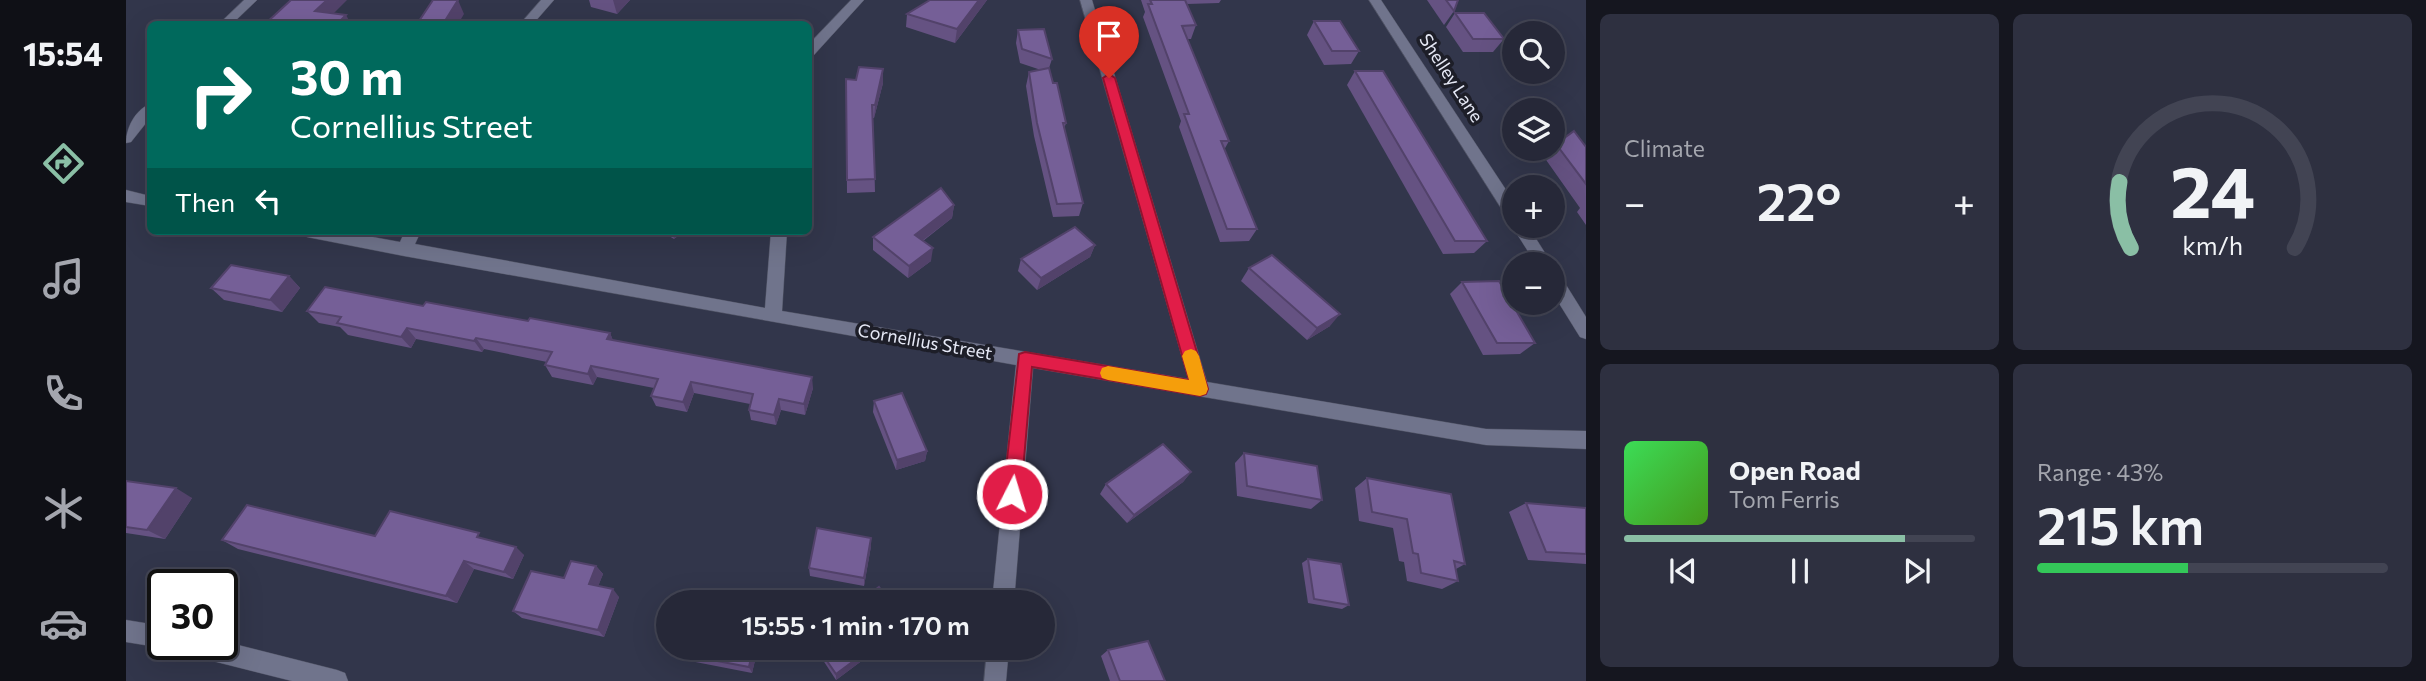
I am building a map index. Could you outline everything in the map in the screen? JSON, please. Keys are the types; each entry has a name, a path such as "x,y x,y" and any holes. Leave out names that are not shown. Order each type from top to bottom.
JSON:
{"street":[{"path":"228,21 251,0"},
{"path":"529,21 548,0"},
{"path":"812,50 858,0"},
{"path":"1086,0 1200,389"},
{"name":"Shelley Lane","path":"1375,0 1502,196"},
{"path":"126,138 147,113"},
{"path":"126,196 147,200"},
{"name":"Cornellius Street","path":"327,235 773,316 1486,437 1586,440"},
{"path":"404,250 411,235"},
{"path":"773,316 779,235"},
{"path":"1565,298 1586,332"},
{"path":"1004,590 1025,359"},
{"path":"126,631 147,634"},
{"path":"238,656 337,681"},
{"path":"995,681 997,660"}],"building":[{"path":"291,0 327,0 315,11 346,15 340,21 268,21"},
{"path":"433,0 458,0 445,21 419,21"},
{"path":"930,0 979,0 957,29 907,14"},
{"path":"1150,0 1185,0 1196,25 1182,26 1229,141 1221,141 1257,229 1227,229 1184,114 1189,114 1148,4 1152,4"},
{"path":"1446,0 1458,0 1454,11"},
{"path":"1455,13 1484,13 1502,36 1502,39 1473,39"},
{"path":"1314,21 1340,21 1359,51 1332,51"},
{"path":"1044,29 1052,59 1022,49 1018,30"},
{"path":"859,67 883,69 875,105 872,105 875,179 847,180 846,79 856,80"},
{"path":"1049,68 1053,83 1057,83 1066,123 1063,123 1083,203 1057,204 1037,123 1029,72"},
{"path":"1355,71 1383,71 1487,241 1455,241"},
{"path":"1574,131 1586,147 1586,184 1565,156 1565,138"},
{"path":"941,188 954,205 915,235 933,248 909,266 873,237"},
{"path":"1075,227 1095,245 1041,278 1021,259"},
{"path":"1272,255 1340,314 1317,328 1249,268"},
{"path":"231,265 289,276 270,300 211,288"},
{"path":"1499,281 1502,286 1502,315 1519,315 1535,343 1497,343 1462,282"},
{"path":"325,287 423,306 426,302 528,321 530,318 610,333 607,339 812,377 804,404 779,399 774,415 749,410 753,394 691,382 683,402 651,396 658,379 591,366 588,374 545,365 552,352 407,328 401,337 337,323 341,317 307,311"},
{"path":"902,393 927,451 897,460 874,401"},
{"path":"1163,444 1191,472 1134,515 1106,484"},
{"path":"1244,453 1317,466 1322,500 1247,486"},
{"path":"1367,478 1451,494 1465,564 1454,561 1458,581 1421,573 1418,554 1413,553 1407,519 1372,512"},
{"path":"126,481 176,488 147,530 126,527"},
{"path":"1526,503 1586,508 1586,554 1546,552"},
{"path":"247,505 375,536 390,511 479,533 477,537 516,547 504,572 464,561 446,596 222,540"},
{"path":"817,528 871,538 864,578 809,568"},
{"path":"1308,559 1341,564 1349,605 1314,599"},
{"path":"571,561 596,566 589,584 613,589 598,630 513,611 531,571 564,578"},
{"path":"1148,641 1165,681 1120,681 1108,650"},
{"path":"712,660 750,660 749,667"},
{"path":"826,660 855,660 836,674"}],"slow traffic":[{"path":"1108,373 1200,389 1191,356"}],"route":[{"path":"1012,494 1025,359 1200,389 1109,78"}]}
